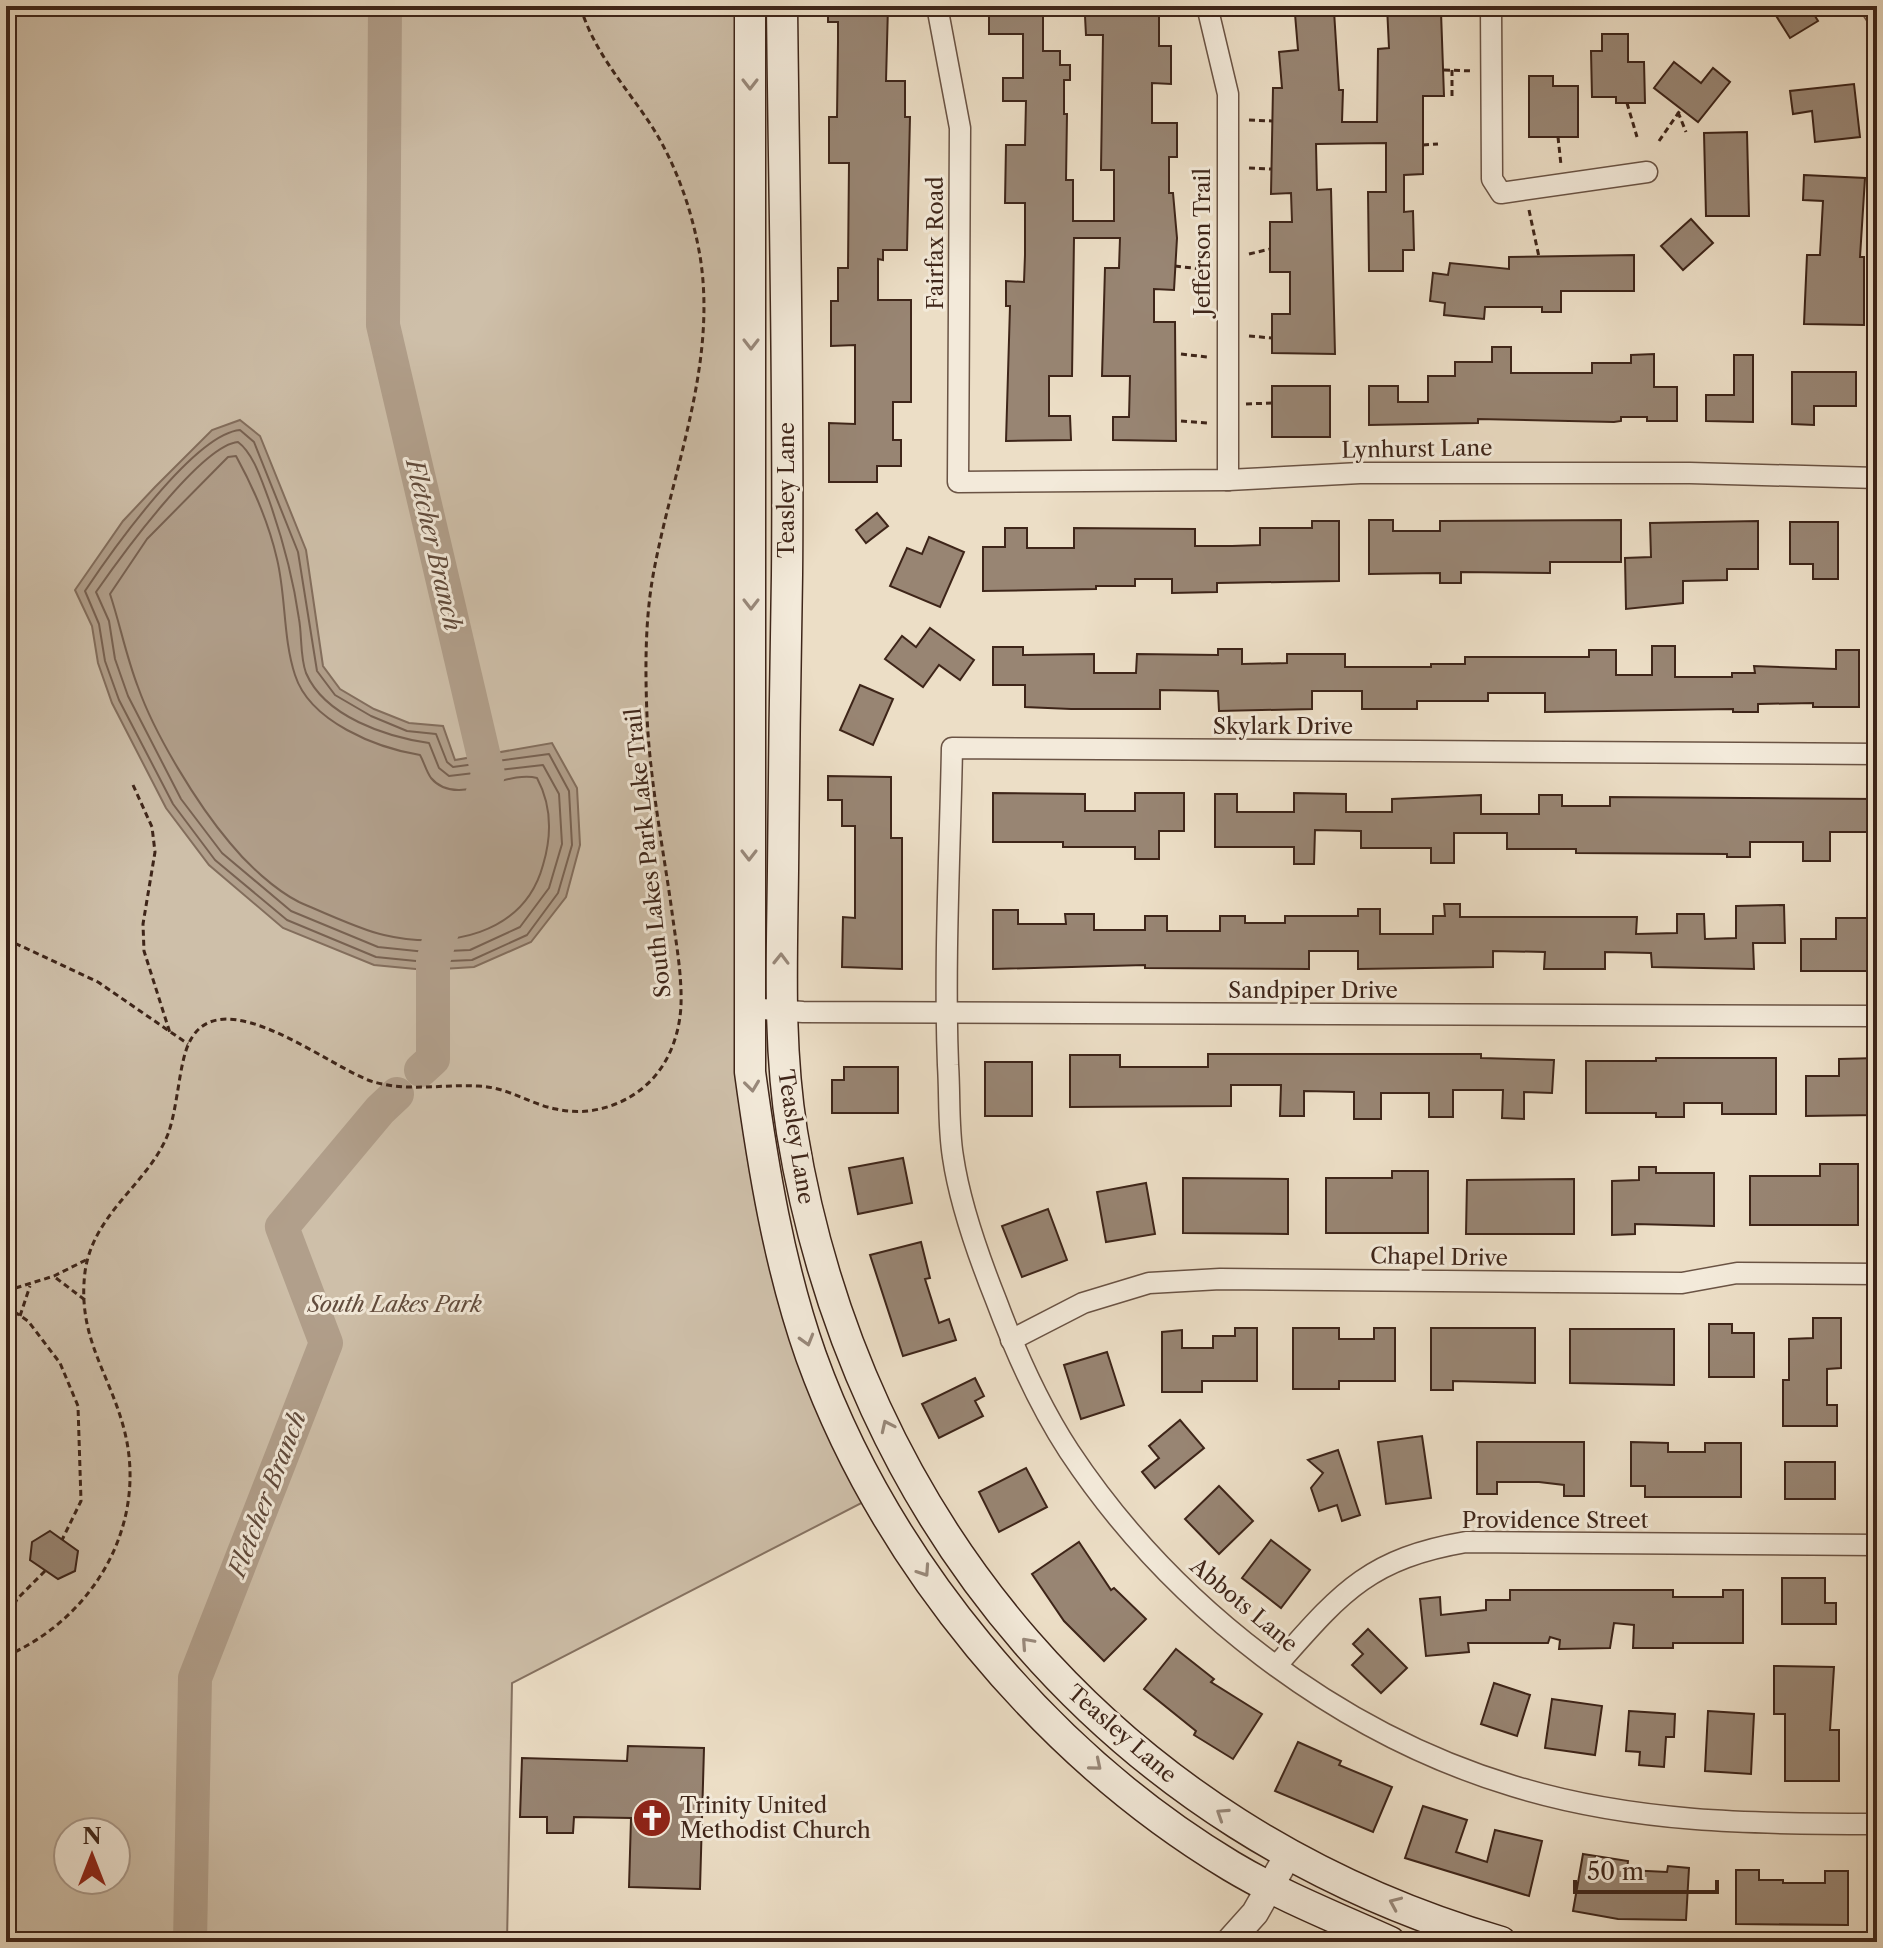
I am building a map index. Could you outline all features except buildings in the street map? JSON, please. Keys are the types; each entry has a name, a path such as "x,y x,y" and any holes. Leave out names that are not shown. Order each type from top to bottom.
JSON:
{"main road":[{"name":"Teasley Lane","path":"750,6 750,1072 761,1152 783,1255 811,1355 866,1477 963,1627 1081,1752 1184,1835 1269,1887 1390,1942"},
{"name":"Teasley Lane","path":"782,6 787,544 781,1012 792,1130 810,1226 832,1299 903,1462 938,1524 1020,1635 1089,1711 1138,1755 1195,1797 1288,1855 1431,1918 1501,1942"}],"street":[{"name":"Fairfax Road","path":"937,6 960,128 958,482"},
{"name":"Jefferson Trail","path":"1207,6 1228,94 1228,480"},
{"path":"1491,6 1492,179 1501,193 1647,172"},
{"path":"1870,6 1877,17"},
{"name":"Lynhurst Lane","path":"958,482 1228,480 1360,473 1690,473 1877,478"},
{"name":"Skylark Drive","path":"946,1012 952,748 1877,754"},
{"name":"Sandpiper Drive","path":"749,1008 781,1012 1877,1016"},
{"name":"Abbots Lane","path":"946,1012 952,1156 979,1257 1011,1340 1067,1448 1123,1524 1198,1603 1277,1665 1354,1717 1445,1761 1526,1790 1652,1818 1737,1824 1877,1824"},
{"name":"Chapel Drive","path":"1011,1340 1083,1303 1149,1283 1220,1279 1682,1283 1737,1273 1877,1274"},
{"name":"Providence Street","path":"1277,1665 1330,1605 1378,1567 1429,1549 1466,1542 1877,1545"},
{"path":"1229,1942 1249,1920 1288,1855"}],"path":[{"name":"South Lakes Park Lake Trail","path":"188,1044 202,1026 233,1018 270,1029 354,1076 380,1084 429,1089 494,1087 549,1109 565,1111 604,1109 618,1104 649,1082 672,1049 681,1010 680,970 649,751 646,634 653,571 701,361 705,310 701,265 689,208 656,134 592,42 580,6"},
{"path":"1161,12 1190,6"},
{"path":"1444,70 1482,71"},
{"path":"1452,70 1452,99"},
{"path":"1627,103 1637,137"},
{"path":"1659,141 1680,111 1686,132"},
{"path":"1241,119 1272,121"},
{"path":"1558,137 1562,177"},
{"path":"1423,145 1438,144"},
{"path":"1241,168 1271,169"},
{"path":"1529,210 1539,257"},
{"path":"1241,255 1270,249"},
{"path":"1175,266 1214,270"},
{"path":"1241,335 1272,338"},
{"path":"1181,354 1215,357"},
{"path":"1242,404 1272,403"},
{"path":"1181,421 1215,423"},
{"path":"133,785 152,827 155,852 143,924 144,951 170,1033"},
{"path":"6,939 98,982 188,1044 180,1096 168,1136 157,1155 115,1207 88,1259 85,1300 92,1346 126,1436 130,1469 127,1508 119,1541 103,1576 81,1604 48,1632 6,1656"},
{"path":"6,1291 30,1286 88,1259"},
{"path":"54,1276 85,1300"},
{"path":"20,1316 30,1286"},
{"path":"6,1306 20,1316 60,1363 78,1406 81,1501 62,1540"},
{"path":"13,1653 6,1624 17,1599 46,1570"}],"green space":[{"name":"South Lakes Park","path":"6,6 748,6 749,1008 769,1194 877,1495 512,1683 507,1942 6,1942"}],"water":[{"path":"240,420 260,436 306,550 323,666 340,689 374,709 409,723 443,726 455,760 552,743 577,788 580,845 566,897 531,942 474,967 426,970 374,965 283,928 209,865 166,808 112,703 98,663 92,626 75,590 123,521 155,487 212,430"}],"waterway":[{"name":"Fletcher Branch","path":"385,6 383,325 488,774 482,796"},
{"name":"Fletcher Branch","path":"421,1070 433,1059 433,961 443,928"},
{"name":"Fletcher Branch","path":"190,1942 195,1678 326,1343 282,1227 397,1094"}],"place":[{"name":"Trinity United Methodist Church","path":"652,1818"}]}
